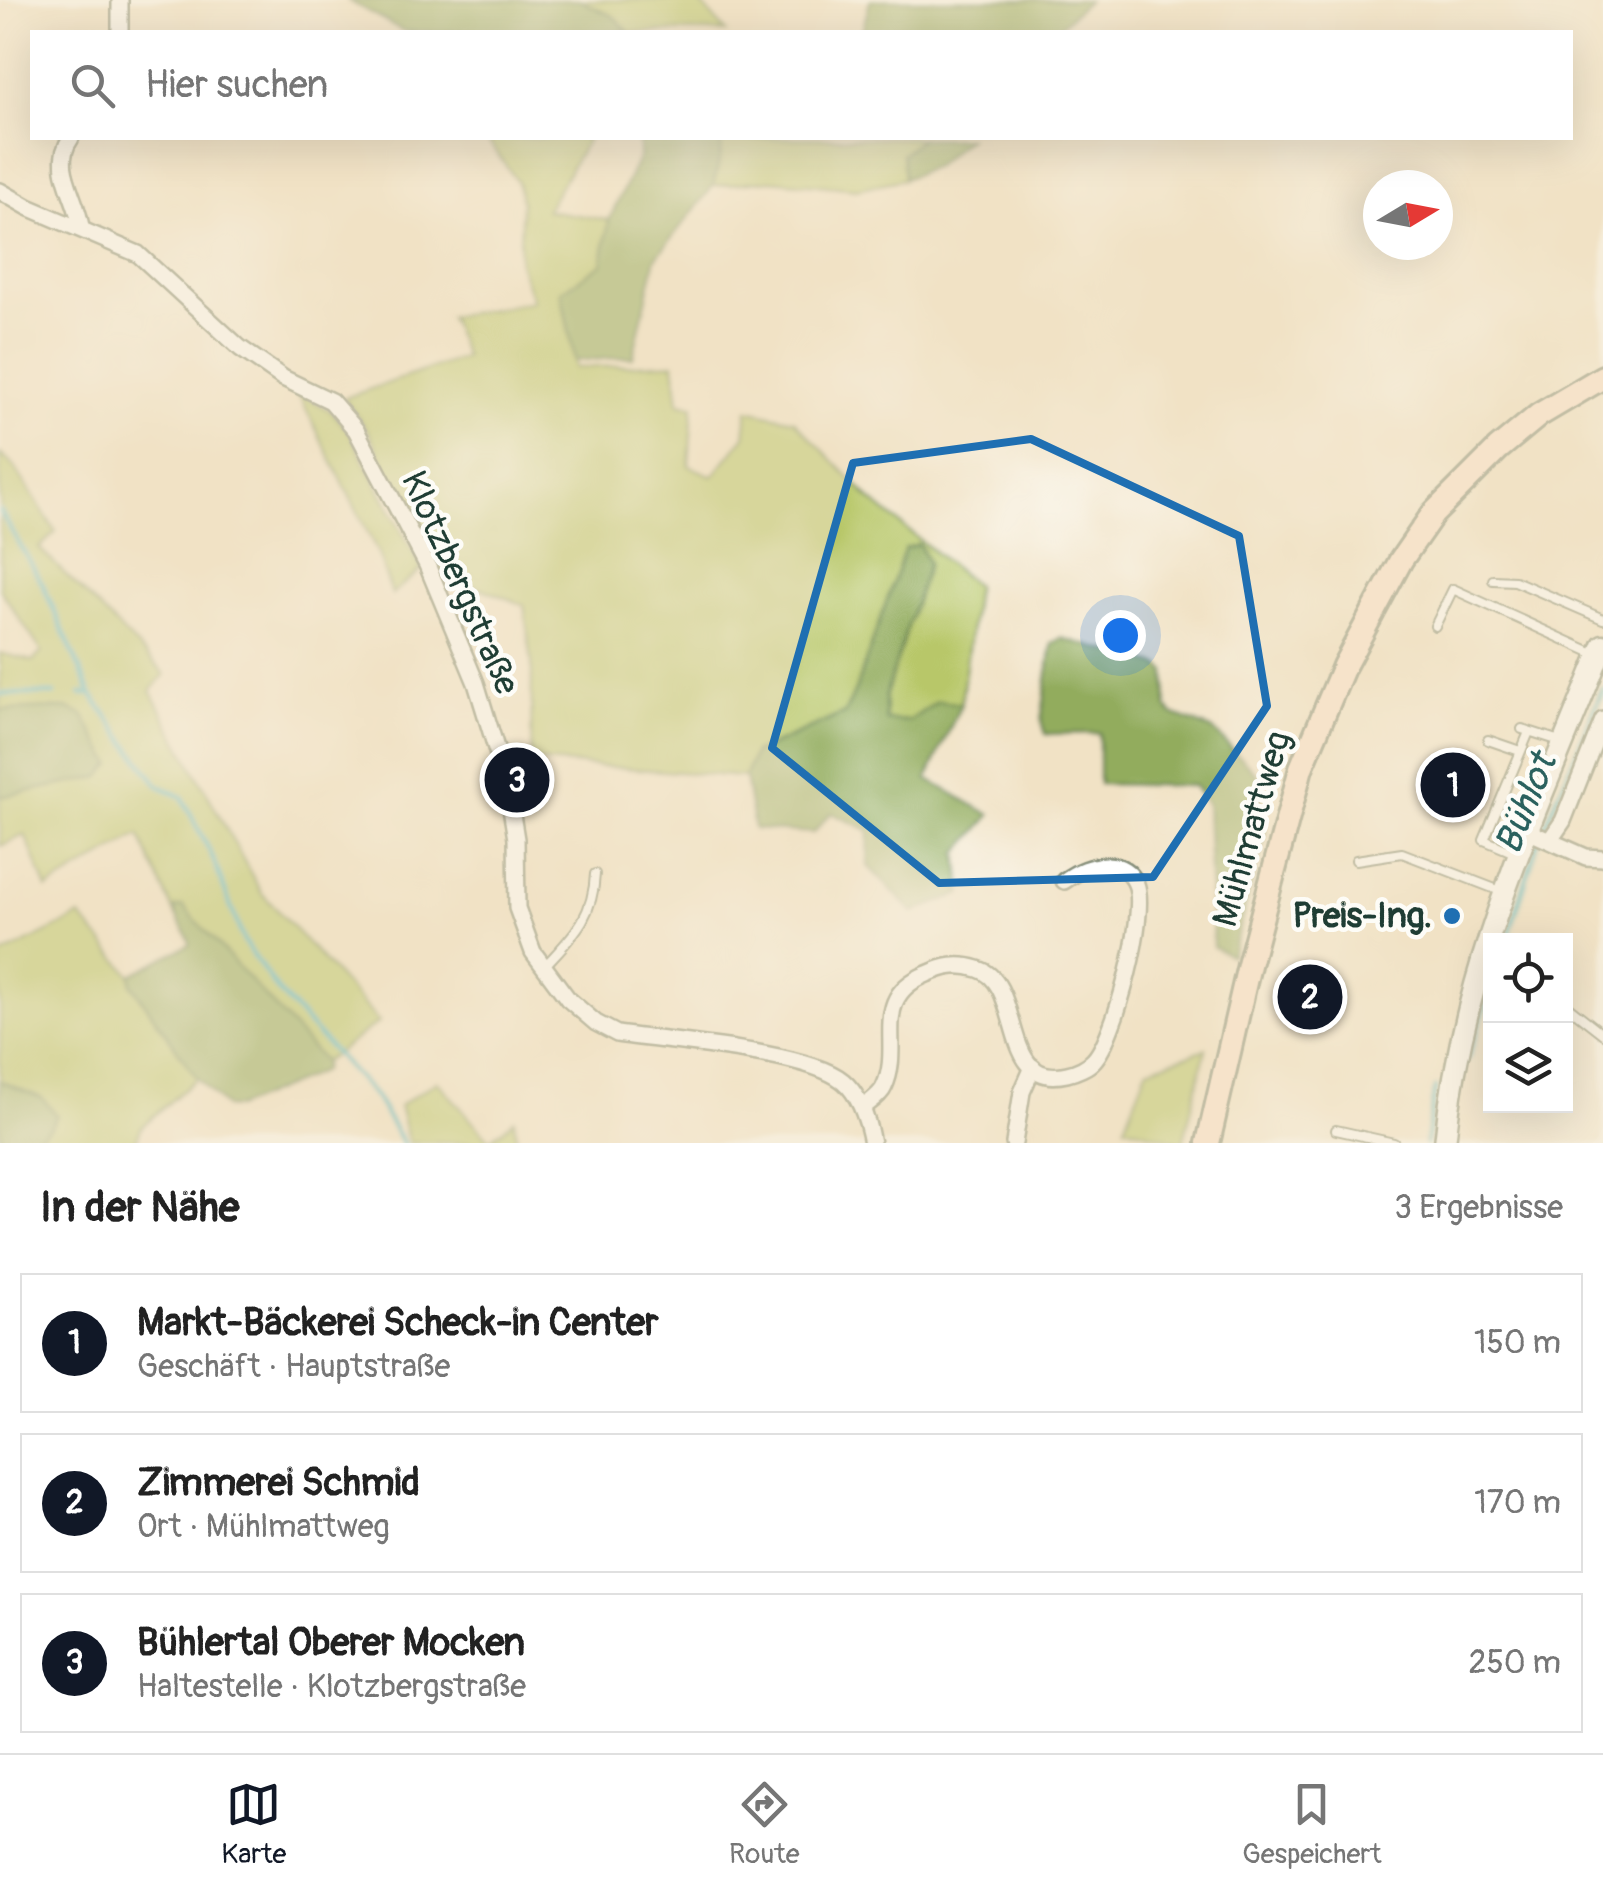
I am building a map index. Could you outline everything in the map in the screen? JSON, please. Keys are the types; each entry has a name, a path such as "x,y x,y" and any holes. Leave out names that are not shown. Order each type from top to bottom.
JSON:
{"main road":[{"name":"Mühlmattweg","path":"1208,1143 1301,768 1344,666 1407,551 1433,514 1498,449 1539,415 1603,377"}],"street":[{"path":"120,0 120,30"},
{"path":"70,140 63,152 62,168 80,213 81,228"},
{"name":"Klotzbergstraße","path":"0,190 28,208 81,228 146,260 240,348 283,378 332,401 356,430 427,565 476,684 508,784 516,839 517,908 533,952 568,999 596,1023 617,1034 806,1064 845,1082 862,1108 872,1143"},
{"path":"1495,933 1503,892 1517,853 1530,832 1601,650"},
{"path":"1550,840 1562,821 1603,720"},
{"path":"1530,832 1586,857 1603,858"},
{"path":"862,1108 884,1089 891,1009 899,993 918,977 947,965 984,970 999,985 1016,1042 1033,1067 1060,1075 1084,1068 1095,1060 1122,1002 1139,896 1128,872 1116,865 1094,866 1064,881"},
{"path":"1445,1143 1455,1057 1483,984"},
{"path":"1014,1143 1022,1092 1033,1067"}],"lane":[{"path":"1493,580 1514,581 1603,618"},
{"path":"1435,626 1452,589 1601,650"},
{"path":"1517,853 1484,840 1526,731 1563,742"},
{"path":"1488,740 1520,751"},
{"path":"1356,860 1402,854 1503,892"},
{"path":"544,968 581,924 594,899 595,874"},
{"path":"1573,1010 1603,1034"},
{"path":"1336,1130 1394,1143"}],"highlighted area":[{"path":"1031,439 1239,536 1267,706 1153,877 939,883 772,748 853,463"}],"green space":[{"path":"347,0 579,0 613,16 627,30 401,30"},
{"path":"579,0 698,0 724,30 627,30 613,16"},
{"path":"870,0 1088,0 1056,30 863,28"},
{"path":"487,140 587,140 546,210 609,220 602,264 561,291 576,368 674,363 679,403 693,406 689,466 713,476 745,436 748,410 794,420 870,499 976,586 961,704 938,701 909,721 886,720 885,697 928,563 919,544 845,713 754,753 745,777 531,761 532,663 524,605 437,571 368,431 344,398 465,357 449,317 533,301 519,263 522,203 517,181"},
{"path":"639,140 721,140 713,186 656,258 633,357 575,361 561,291 602,264 609,220 639,157"},
{"path":"721,140 919,140 902,154 904,179 857,189 770,180 713,186"},
{"path":"919,140 966,140 935,166 904,179 902,154"},
{"path":"297,391 332,412 350,433 422,569 392,594 378,553"},
{"path":"0,454 14,466 56,532 39,548 165,674 151,691 261,892 379,1022 324,1062 183,907 176,908 175,914 139,835 47,889 25,835 0,846 0,797 100,777 66,708 0,710 0,653 33,661 42,652 0,589"},
{"path":"919,544 928,563 885,697 886,720 909,721 938,701 961,704 927,779 991,815 958,853 962,894 913,912 868,866 869,830 831,813 813,833 754,829 745,777 754,753 845,713 905,548"},
{"path":"1061,638 1160,665 1166,671 1167,707 1172,714 1212,729 1257,774 1266,835 1231,956 1213,947 1207,804 1194,786 1099,784 1099,733 1045,734 1041,722 1052,644"},
{"path":"66,708 83,715 112,764 100,777 0,797 0,710"},
{"path":"183,906 324,1062 323,1071 236,1108 225,1107 197,1078 132,985 131,975 190,944 175,908"},
{"path":"80,916 131,975 132,985 197,1078 142,1126 135,1143 0,1143 0,956"},
{"path":"1206,1049 1183,1143 1125,1126 1147,1069"},
{"path":"0,1081 42,1098 57,1115 49,1128 30,1139 7,1143 0,1135"},
{"path":"437,1081 490,1140 514,1120 517,1143 409,1143 399,1106"}],"waterway":[{"path":"0,511 42,583 91,694 81,694"},
{"name":"Bühlot","path":"1510,933 1537,845 1603,689"},
{"path":"0,694 54,694"},
{"path":"91,694 158,785 182,797 212,856 244,942 279,992 375,1097 403,1143"},
{"name":"Bühlot","path":"1468,1058 1483,1014"},
{"name":"Bühlot","path":"1426,1143 1435,1088"}],"place":[{"name":"Bühlertal Oberer Mocken","path":"517,780"},
{"name":"Markt-Bäckerei Scheck-in Center","path":"1453,785"},
{"name":"Preis-Ing.","path":"1452,916"},
{"name":"Zimmerei Schmid","path":"1310,997"}]}
